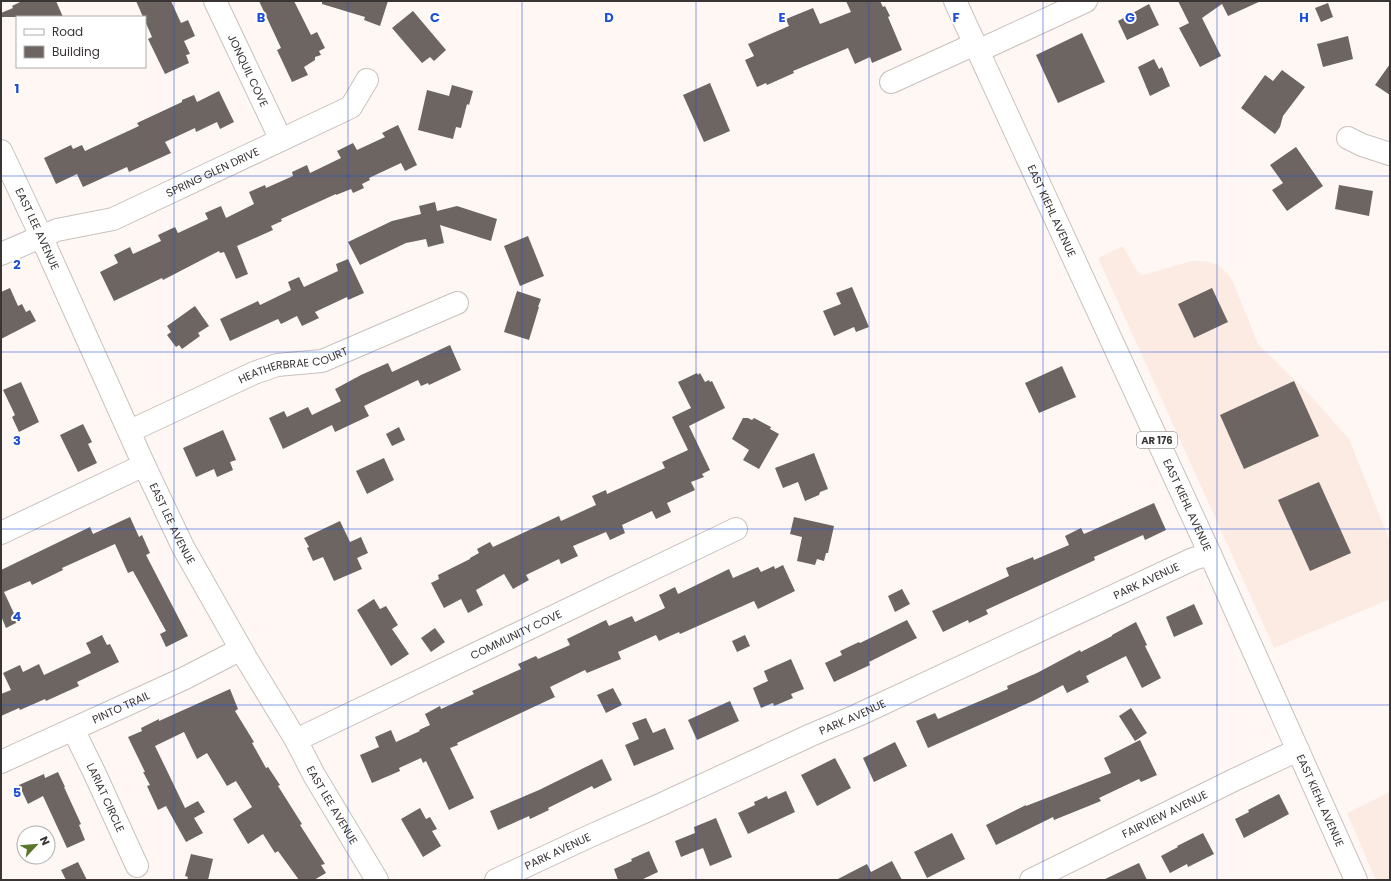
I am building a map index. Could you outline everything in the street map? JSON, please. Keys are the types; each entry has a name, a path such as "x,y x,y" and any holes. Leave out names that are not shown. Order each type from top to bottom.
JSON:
{"street":[{"name":"JONQUIL COVE","path":"215,1 281,140"},
{"name":"EAST KIEHL AVENUE","path":"955,1 1210,554 1356,880"},
{"path":"891,82 976,48 1086,1"},
{"name":"SPRING GLEN DRIVE","path":"1,254 57,230 112,219 351,107 367,80"},
{"path":"1348,138 1362,145 1390,154"},
{"name":"EAST LEE AVENUE","path":"1,151 42,236 144,465 183,547 241,649 296,740 314,775 377,880"},
{"name":"HEATHERBRAE COURT","path":"130,431 254,373 277,365 322,361 457,303"},
{"path":"1,533 144,465"},
{"name":"COMMUNITY COVE","path":"296,740 736,529"},
{"name":"PARK AVENUE","path":"496,880 811,735 858,715 1194,559 1210,554"},
{"name":"PINTO TRAIL","path":"1,762 184,678 241,649"},
{"name":"LARIAT CIRCLE","path":"73,729 137,866"},
{"name":"FAIRVIEW AVENUE","path":"1031,880 1298,750"}],"shaded area":[{"path":"1123,246 1135,268 1142,275 1192,261 1209,262 1218,265 1228,274 1233,282 1258,344 1311,396 1349,439 1390,542 1390,599 1274,648 1098,258"},
{"path":"1390,792 1390,880 1376,880 1347,813"}],"building":[{"path":"22,1 56,1 63,16 1,17 1,13 13,8 12,6"},
{"path":"136,1 171,1 181,23 188,20 195,36 184,41 190,54 186,55 189,63 165,74 148,39 152,37 146,23 146,16 143,16"},
{"path":"259,1 294,1 311,35 317,32 325,48 319,51 321,55 315,57 315,60 304,67 308,75 292,82 277,50 281,48"},
{"path":"322,1 388,1 380,26 364,20 365,17 322,4"},
{"path":"846,1 880,1 883,7 885,6 890,16 888,17 902,50 872,63 870,57 855,64 848,48 793,71 794,73 767,85 766,83 757,87 745,60 754,56 748,44 789,26 786,19 813,8 820,24 851,12"},
{"path":"1178,1 1261,1 1228,16 1222,4 1202,18 1221,56 1200,67 1179,28 1189,23"},
{"path":"1328,3 1333,17 1321,22 1315,8"},
{"path":"1149,4 1159,25 1127,40 1118,21"},
{"path":"413,11 446,50 434,61 430,57 422,63 392,28"},
{"path":"1082,33 1105,82 1058,103 1036,55"},
{"path":"1348,36 1353,59 1323,67 1317,44"},
{"path":"1154,59 1159,69 1162,67 1170,86 1150,96 1138,67"},
{"path":"1390,64 1390,95 1375,85"},
{"path":"1282,70 1305,87 1283,116 1280,127 1275,134 1241,108 1265,75 1273,81"},
{"path":"710,83 730,131 704,142 683,95"},
{"path":"452,85 473,91 469,105 467,104 461,128 456,127 453,139 418,130 427,90 449,96"},
{"path":"219,91 234,122 220,129 217,122 196,132 195,128 165,142 171,153 129,172 127,167 83,187 77,174 56,184 44,158 71,145 73,149 82,145 85,151 139,126 137,123 182,102 182,100 194,95 197,102"},
{"path":"398,125 417,165 405,171 401,163 369,178 370,180 362,184 364,188 353,193 351,189 336,194 281,219 282,221 271,226 273,230 237,246 248,274 236,279 224,252 220,253 219,251 163,280 162,278 114,301 100,272 118,263 114,255 130,247 133,254 161,241 158,235 175,227 178,233 208,219 205,213 221,206 226,218 254,204 249,192 265,185 266,188 293,176 292,172 307,165 310,173 341,158 337,151 353,143 357,150 385,137 382,133"},
{"path":"1296,147 1323,186 1287,211 1272,190 1283,183 1270,165"},
{"path":"1339,185 1373,191 1369,216 1335,209"},
{"path":"435,202 437,211 457,206 497,219 491,241 440,225 444,243 428,247 426,239 406,243 360,265 348,242 392,221 421,214 419,206"},
{"path":"528,236 544,276 520,286 504,246"},
{"path":"348,259 364,293 348,300 347,297 315,312 319,318 302,326 297,316 281,324 278,319 230,341 220,319 258,301 260,305 291,290 288,282 299,277 304,287 338,271 336,264"},
{"path":"852,287 869,327 856,332 854,327 834,336 823,311 841,304 836,293"},
{"path":"10,288 18,306 22,304 26,312 30,310 36,321 1,339 1,292"},
{"path":"1212,288 1228,322 1194,338 1178,304"},
{"path":"517,291 541,299 529,340 504,332"},
{"path":"195,306 209,326 198,333 200,336 182,349 179,345 176,347 167,335 171,332 167,326"},
{"path":"450,345 461,370 429,385 428,383 421,386 418,380 364,406 369,416 335,432 332,425 283,449 269,418 284,411 287,417 308,407 312,415 341,401 335,389 361,375 388,363 392,372"},
{"path":"1062,366 1076,397 1039,413 1025,383"},
{"path":"697,373 698,375 700,373 705,382 709,380 710,382 712,381 725,408 689,426 710,470 702,474 704,477 691,482 695,490 667,503 671,512 656,519 652,511 622,525 625,533 610,540 606,532 573,546 578,556 561,564 559,559 526,575 529,580 513,589 504,574 476,590 483,605 468,613 461,599 444,608 431,583 439,579 438,575 479,553 477,549 490,542 493,547 559,516 561,521 596,505 592,496 606,490 607,494 665,468 662,462 688,450 672,417 691,408 678,382"},
{"path":"1294,381 1319,436 1244,469 1220,415"},
{"path":"21,382 39,422 19,432 12,417 15,415 3,390"},
{"path":"743,418 752,420 754,418 771,427 770,429 779,434 759,469 743,460 749,450 732,439"},
{"path":"83,424 92,442 88,444 97,463 78,472 60,435"},
{"path":"399,427 405,440 392,446 386,434"},
{"path":"223,430 236,460 230,462 233,470 217,477 214,469 196,477 183,448"},
{"path":"814,453 828,489 805,501 798,482 783,488 775,468"},
{"path":"384,458 394,480 367,494 356,471"},
{"path":"1319,482 1351,553 1310,571 1278,500"},
{"path":"1154,503 1166,530 1145,540 1143,535 1094,557 1095,560 986,610 988,614 969,623 968,620 943,632 932,611 1009,576 1006,568 1033,557 1034,560 1069,545 1065,536 1081,528 1084,534"},
{"path":"130,517 139,537 142,535 150,553 146,555 188,636 166,647 160,634 166,631 133,571 128,573 115,544 62,568 63,570 32,585 30,581 4,592 18,622 6,628 1,616 1,570 90,527 93,534"},
{"path":"794,517 834,526 828,553 826,553 824,561 817,559 815,565 797,561 802,537 790,534"},
{"path":"340,521 350,542 361,537 368,553 357,558 362,569 334,581 323,557 313,561 307,548 309,547 304,538"},
{"path":"783,565 795,591 758,609 754,601 680,634 679,632 659,641 656,635 618,652 621,659 587,673 585,670 550,687 555,697 457,743 458,745 450,748 474,798 449,810 426,761 423,763 421,758 399,768 400,771 372,783 360,755 379,747 375,737 391,730 396,742 420,731 419,730 430,725 425,714 440,706 441,709 474,694 472,691 521,669 518,664 536,656 538,659 570,645 567,639 606,620 609,626 632,616 635,622 665,608 659,595 675,587 678,594 729,569 733,578 758,567 761,572 774,566 775,569"},
{"path":"902,589 910,604 895,612 888,596"},
{"path":"374,599 380,609 386,606 398,625 392,629 409,654 391,666 357,610"},
{"path":"1194,604 1203,624 1174,637 1166,617"},
{"path":"907,620 917,638 869,662 870,665 834,682 825,663 842,655 840,651"},
{"path":"1136,622 1147,645 1145,646 1161,678 1142,688 1126,656 1086,676 1089,682 1067,693 1063,685 1035,700 928,748 916,721 935,713 938,719 1008,689 1007,686 1037,673 1080,650 1081,652"},
{"path":"435,628 445,642 431,652 421,638"},
{"path":"102,635 107,645 110,644 119,662 77,682 79,686 46,701 45,699 20,710 19,708 1,716 1,694 11,690 3,673 20,665 23,672 39,664 44,675 91,653 86,643"},
{"path":"745,635 750,646 737,652 732,641"},
{"path":"791,659 804,689 791,694 793,698 774,706 773,703 761,708 753,688 768,681 764,671"},
{"path":"613,688 622,705 606,713 597,695"},
{"path":"230,689 238,709 235,711 254,742 252,743 266,768 268,767 280,785 278,786 302,824 300,825 325,864 321,865 326,873 314,880 299,880 278,851 275,853 263,834 248,844 233,819 252,807 236,781 227,786 207,753 197,759 184,732 155,746 185,808 198,801 205,812 194,818 203,833 186,842 166,806 158,810 147,786 150,785 143,772 145,772 128,737 142,731 141,728 159,719 159,721"},
{"path":"730,701 739,721 697,740 688,720"},
{"path":"1131,708 1147,733 1135,741 1119,716"},
{"path":"646,718 653,733 665,728 674,749 634,766 625,745 639,739 632,723"},
{"path":"1140,740 1157,775 1141,782 1139,779 1099,798 1101,801 1054,820 1053,817 996,845 986,825 1026,805 1111,773 1104,758"},
{"path":"895,742 907,766 874,782 863,758"},
{"path":"835,758 851,788 817,806 801,775"},
{"path":"602,759 612,780 594,789 592,786 548,808 549,810 530,819 529,816 498,830 490,811 539,790"},
{"path":"58,772 81,824 79,825 85,840 67,848 43,796 28,804 19,785 44,774 45,778"},
{"path":"786,791 795,812 748,834 738,813 755,805 754,802 767,796 768,799"},
{"path":"1279,794 1289,814 1244,838 1235,819 1249,812 1248,810"},
{"path":"420,808 426,819 430,817 437,829 432,831 441,846 423,857 401,819"},
{"path":"716,818 732,857 710,866 703,848 681,857 675,841 695,833 694,827"},
{"path":"952,833 965,859 927,878 914,852"},
{"path":"1203,833 1214,854 1188,867 1187,864 1170,873 1161,856"},
{"path":"649,851 658,872 641,880 618,880 614,869"},
{"path":"191,854 213,859 208,880 187,880 188,877 185,876"},
{"path":"892,861 902,880 836,880 867,864 871,872"},
{"path":"78,862 87,880 66,880 61,870"},
{"path":"1139,863 1147,880 1103,880"}]}
